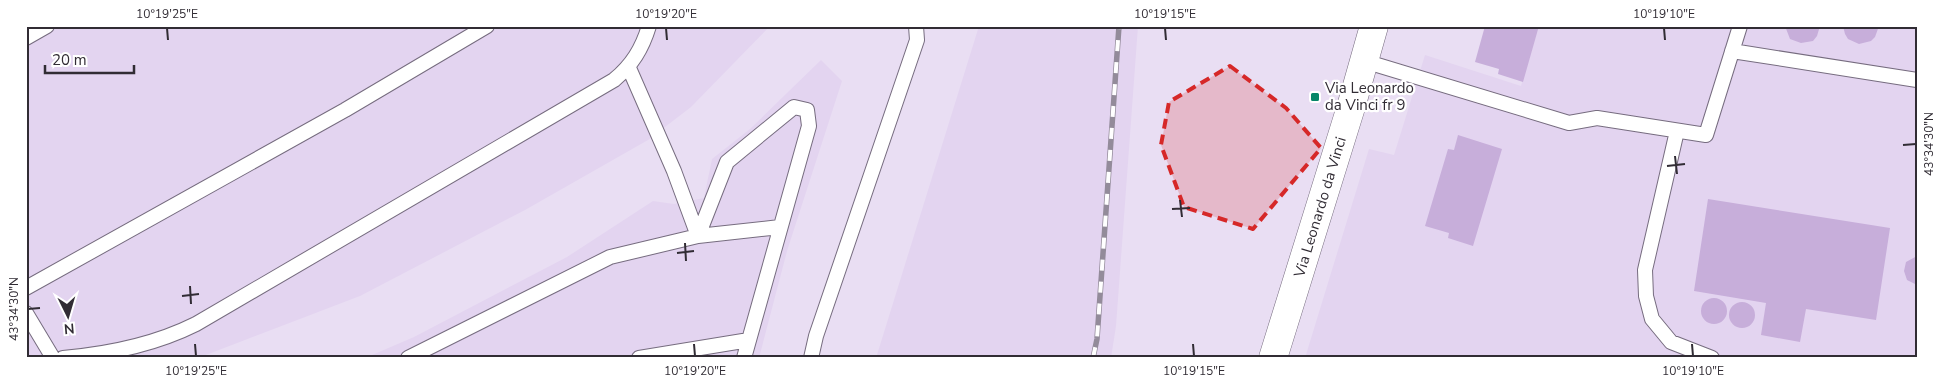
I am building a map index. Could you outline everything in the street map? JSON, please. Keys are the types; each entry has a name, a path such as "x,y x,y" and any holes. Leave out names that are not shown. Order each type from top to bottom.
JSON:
{"main road":[{"name":"Via Leonardo da Vinci","path":"1273,358 1374,26"}],"lane":[{"path":"26,38 47,26"},
{"path":"26,288 345,110 487,26"},
{"path":"63,358 118,350 152,342 176,334 196,324 596,90 629,68 649,26"},
{"path":"811,358 816,336 917,40 916,26"},
{"path":"1364,61 1569,123 1597,118 1706,135 1740,26"},
{"path":"1732,51 1917,80"},
{"path":"629,68 674,171 698,236"},
{"path":"698,236 727,162 794,108 807,110 809,126 744,358"},
{"path":"1677,131 1645,270 1646,296 1652,320 1671,342 1712,358"},
{"path":"408,358 610,257 698,236 780,227"},
{"path":"26,313 53,358"},
{"path":"639,358 749,340"}],"highlighted area":[{"path":"1230,66 1286,108 1321,148 1253,229 1184,207 1161,145 1169,102"}],"shaded area":[{"path":"26,26 770,26 691,107 648,140 525,210 360,296 198,358 26,358"},
{"path":"979,26 1138,26 1116,326 1111,358 876,358"},
{"path":"1539,26 1917,26 1917,358 1305,358 1369,149 1394,155 1425,55 1521,86"},
{"path":"821,60 842,81 787,251 759,358 365,358 414,337 567,257 653,201 674,204 704,198 712,159 750,129"}],"building":[{"path":"1485,26 1539,26 1523,82 1498,74 1499,69 1475,62"},
{"path":"1785,26 1820,26 1817,36 1813,41 1801,43 1790,39"},
{"path":"1843,26 1879,26 1875,37 1871,41 1859,44 1848,39"},
{"path":"1458,135 1502,149 1473,246 1448,238 1449,233 1425,226 1448,149 1454,150"},
{"path":"1708,199 1890,228 1876,320 1806,309 1800,342 1761,335 1766,303 1694,291"},
{"path":"1917,256 1917,285 1907,280 1904,271 1906,262"},
{"path":"1714,298 1723,302 1727,311 1723,320 1714,324 1705,320 1701,311 1705,302"},
{"path":"1742,302 1751,306 1755,315 1751,324 1742,328 1733,324 1729,315 1733,306"}],"railway":[{"path":"1093,358 1097,339 1119,26"}],"place":[{"name":"Via Leonardo da Vinci fr 9","path":"1315,97"}]}
